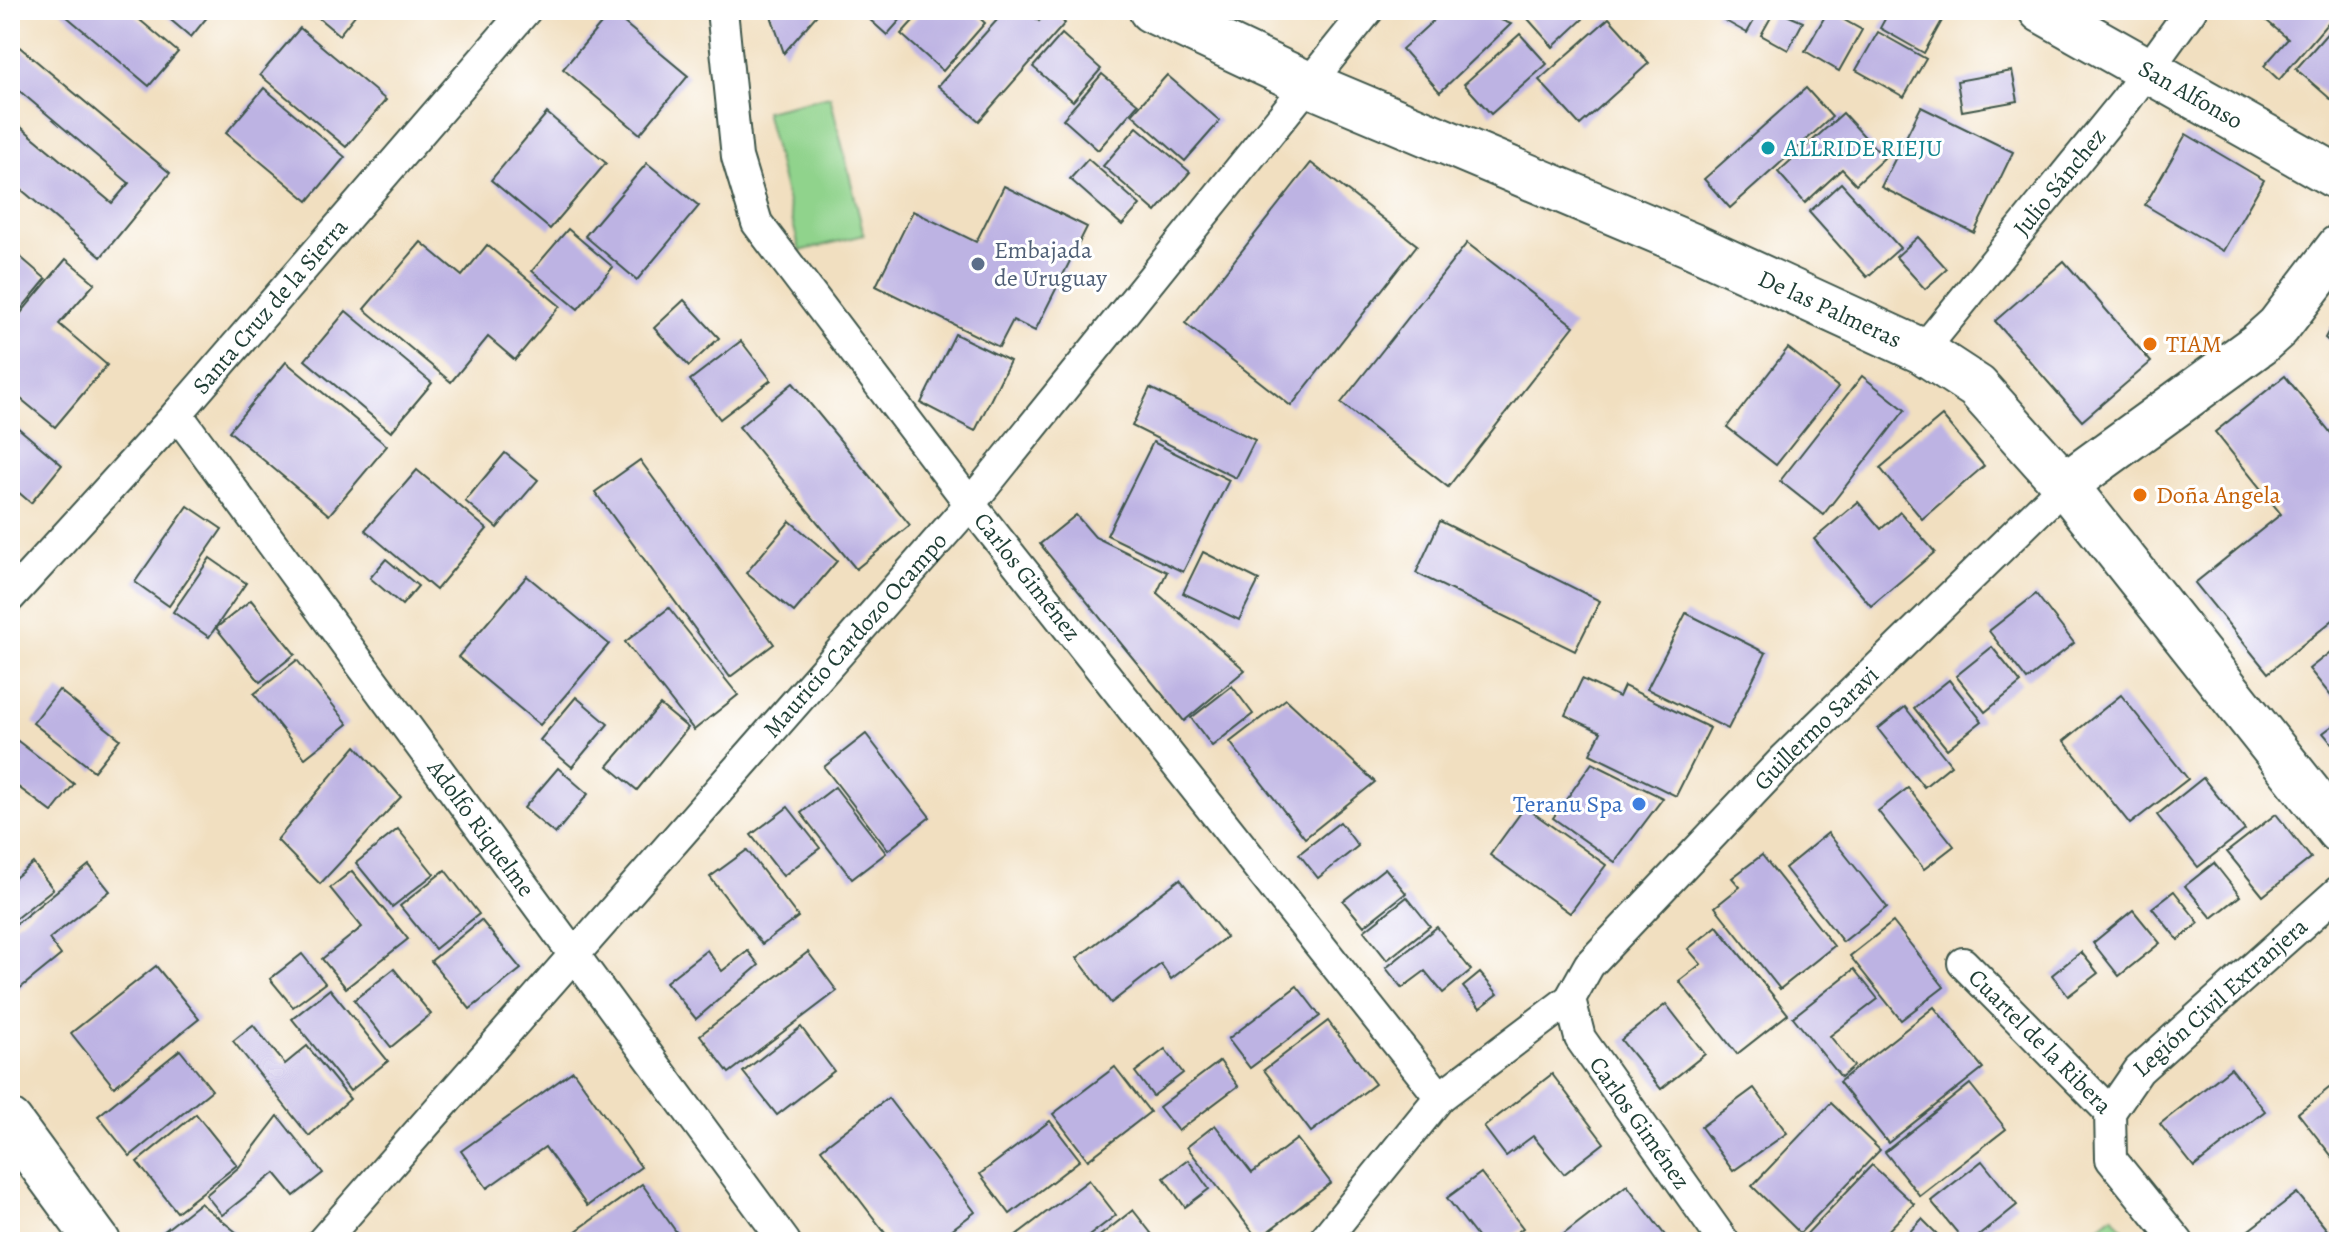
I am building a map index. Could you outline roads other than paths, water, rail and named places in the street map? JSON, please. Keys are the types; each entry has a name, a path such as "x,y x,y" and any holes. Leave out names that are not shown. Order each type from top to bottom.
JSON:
{"main road":[{"name":"De las Palmeras","path":"1151,10 1306,83 1691,245 1922,351 1977,387 2065,485 2339,831"},
{"name":"San Alfonso","path":"2041,10 2339,178"},
{"name":"Guillermo Saravi","path":"2065,485 2259,344 2278,327 2339,247"},
{"path":"10,1122 98,1242"}],"street":[{"name":"Santa Cruz de la Sierra","path":"10,597 177,414 526,10"},
{"name":"Carlos Giménez","path":"722,10 737,157 757,223 970,504 1440,1097"},
{"name":"Mauricio Cardozo Ocampo","path":"322,1242 970,504 1306,83 1368,10"},
{"name":"Julio Sánchez","path":"1922,351 2126,100 2146,68 2191,10"},
{"name":"Adolfo Riquelme","path":"177,414 785,1242"},
{"name":"Guillermo Saravi","path":"1324,1240 1440,1097 1570,999 1589,965 1783,760 2065,485"},
{"name":"Legión Civil Extranjera","path":"2110,1112 2139,1070 2339,891"},
{"name":"Cuartel de la Ribera","path":"1963,963 2110,1112 2111,1159 2178,1242"},
{"name":"Carlos Giménez","path":"1570,999 1580,1038 1724,1242"}],"place":[{"name":"ALLRIDE RIEJU","path":"1768,148"},
{"name":"Embajada de Uruguay","path":"978,264"},
{"name":"TIAM","path":"2150,344"},
{"name":"Doña Angela","path":"2140,495"},
{"name":"Teranu Spa","path":"1639,804"}]}
